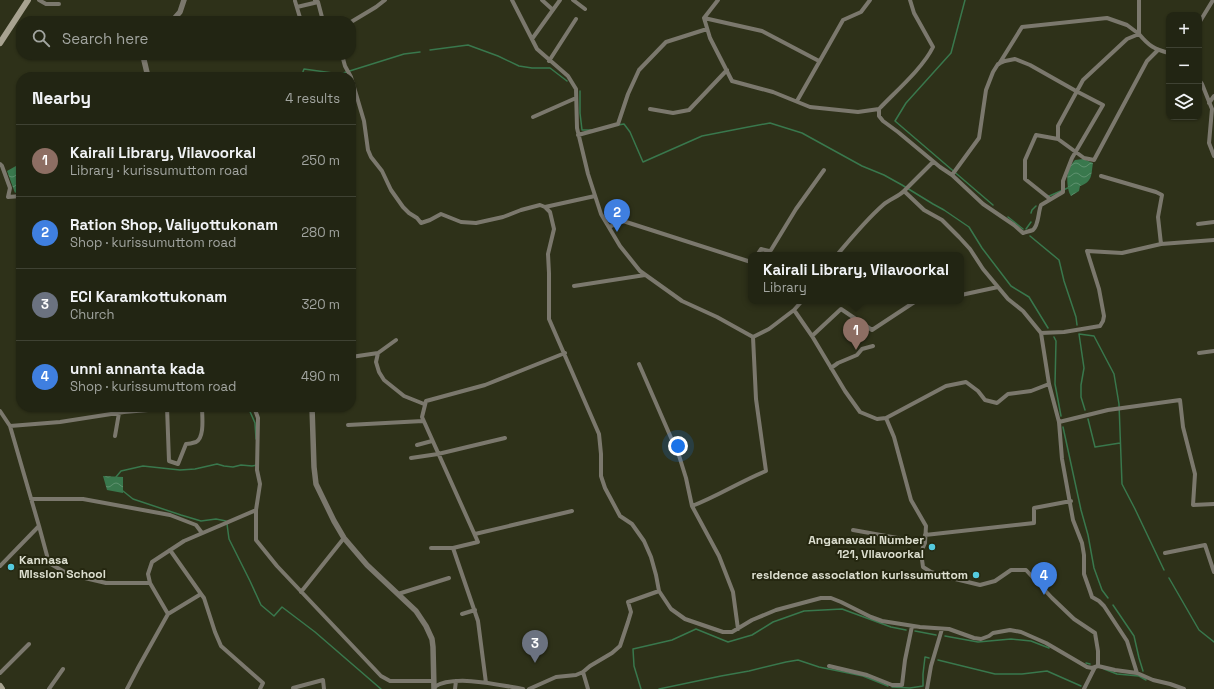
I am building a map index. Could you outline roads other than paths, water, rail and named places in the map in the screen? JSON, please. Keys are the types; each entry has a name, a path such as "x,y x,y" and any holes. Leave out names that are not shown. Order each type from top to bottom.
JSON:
{"main road":[{"path":"18,16 28,0"},
{"path":"0,43 16,18"}],"street":[{"path":"38,0 46,4 59,4"},
{"path":"176,16 180,12 184,0"},
{"path":"356,19 385,0"},
{"path":"512,0 537,50 568,76 576,89 577,128 588,174 601,214 620,246 640,271 682,301 717,317 754,337"},
{"path":"542,0 553,10"},
{"path":"532,39 560,0"},
{"path":"573,0 585,9"},
{"path":"704,18 718,0"},
{"path":"797,101 843,20 861,12 870,0"},
{"path":"704,18 710,38 732,81 773,92 810,107 858,112 879,109 915,72 930,54 933,47 914,13 910,0"},
{"path":"1139,0 1139,34"},
{"path":"1202,18 1213,0"},
{"path":"295,1 300,16"},
{"path":"297,7 316,1 321,16"},
{"path":"704,18 762,31 819,61"},
{"path":"954,173 979,138 986,90 993,72 1022,27 1107,18 1127,25 1139,34 1147,44 1166,52"},
{"path":"550,61 576,19"},
{"path":"578,135 618,124 628,94 639,70 666,42 707,29"},
{"path":"1058,139 1058,126 1083,80 1127,39 1139,34"},
{"path":"1050,199 1025,179 1025,160 1036,135 1058,139 1084,158 1094,160 1147,61 1158,50"},
{"path":"879,109 879,116 883,121 933,162 954,173 983,204 1023,233 1034,229 1038,222 1038,213 1041,204 1064,192 1063,181 1072,158 1103,105 1030,65 1015,59 1005,60 998,64"},
{"path":"144,60 147,72"},
{"path":"343,60 348,72"},
{"path":"650,109 673,113 689,110 727,70"},
{"path":"1202,84 1212,109 1210,143 1214,156"},
{"path":"356,94 364,121 368,150 371,157 382,171 391,190 400,202 409,213 417,218 421,223 440,214 461,222 476,224 503,218 533,206 540,205 546,207 595,196"},
{"path":"1209,103 1214,96"},
{"path":"533,117 576,98"},
{"path":"839,252 860,227 885,203 900,195 933,162"},
{"path":"0,164 10,188 8,197 16,196"},
{"path":"759,252 761,249 768,251 771,250 796,209 824,170"},
{"path":"1101,176 1162,195 1158,217 1161,244"},
{"path":"904,191 924,210 942,220 959,237 1008,299 1023,311 1041,333 1049,384 1059,422 1062,459 1073,520 1082,542 1084,574 1092,597 1104,606 1127,641 1137,673"},
{"path":"546,207 550,212 554,229 548,254 549,319 599,434 601,454 600,476 605,488 620,516 632,524 644,541 656,575 659,591 671,609 685,619 723,632 732,632 752,620 776,610 820,598 831,598 871,617 912,626 949,629 974,638 982,639 994,633 1010,630 1021,632 1046,643 1087,667 1092,668 1097,666 1137,673 1153,680 1184,689"},
{"path":"609,227 623,221 748,261"},
{"path":"1198,224 1214,222"},
{"path":"1041,333 1064,332 1100,326 1103,321 1104,316 1101,298 1087,251 1122,253 1161,244 1214,240"},
{"path":"574,286 645,275"},
{"path":"964,294 998,287"},
{"path":"754,337 769,329 794,310 799,304"},
{"path":"812,336 841,309 872,330 911,304"},
{"path":"794,310 860,412 877,419 886,418 946,386 966,382 978,391 985,400 997,403 1008,394 1031,391 1049,384"},
{"path":"692,506 712,498 746,479 766,471 756,399 754,337"},
{"path":"356,357 378,353 396,340"},
{"path":"831,368 838,363 857,355 862,349 873,346"},
{"path":"1199,353 1214,351"},
{"path":"378,353 376,362 379,372 384,380 404,396 424,404"},
{"path":"431,548 454,548 478,542 422,417 424,404 426,401 485,385 564,353"},
{"path":"639,364 676,446 686,478 692,506 719,556 729,580 733,592 738,629"},
{"path":"1059,422 1115,409 1180,400 1184,427 1195,474 1193,505 1214,504"},
{"path":"0,411 10,426 49,563 68,574 106,583 150,583"},
{"path":"10,426 60,422 129,412"},
{"path":"167,412 169,460 178,464 186,444 197,442 201,436 202,412"},
{"path":"256,412 258,418 257,470 260,484 256,510 256,540 276,566 381,676 390,681 434,686 456,681 486,683 523,689"},
{"path":"312,412 314,476 322,498 344,538 367,565 416,611 426,626 434,646 434,686"},
{"path":"115,436 119,413"},
{"path":"886,418 894,437 910,500 926,526 925,543 921,552 923,567 931,572 980,585 995,581 1012,570 1026,570 1074,619 1094,633 1098,651 1097,666 1084,689"},
{"path":"348,425 424,421"},
{"path":"411,458 438,454 505,438"},
{"path":"417,445 432,441"},
{"path":"31,499 83,499 170,515 196,524 202,533"},
{"path":"925,535 1034,523 1034,508 1070,501"},
{"path":"168,614 150,583 148,574 152,562 184,541 256,510"},
{"path":"475,534 572,511"},
{"path":"0,566 39,526"},
{"path":"853,530 925,543"},
{"path":"301,592 344,538"},
{"path":"1165,553 1206,545 1214,572"},
{"path":"454,548 478,621 486,683"},
{"path":"170,550 204,598 221,646 263,683 260,689"},
{"path":"398,594 449,578"},
{"path":"529,689 556,678 576,675 583,672 612,653 620,646 631,612 628,602 659,591"},
{"path":"127,689 168,614 201,594"},
{"path":"462,614 475,610"},
{"path":"829,666 866,675 892,685 902,685 906,654 912,626"},
{"path":"927,689 931,666 942,629"},
{"path":"0,673 29,644"},
{"path":"48,689 63,669"},
{"path":"583,672 588,689"},
{"path":"293,688 323,680 324,689"},
{"path":"455,689 456,681"}],"water":[{"path":"1083,159 1093,163 1091,177 1087,182 1080,186 1079,191 1071,196 1068,187 1068,171 1075,160"},
{"path":"16,166 15,193 7,171"},
{"path":"103,476 123,477 123,493 107,490"}],"waterway":[{"path":"965,0 951,53 906,103 895,121 993,205"},
{"path":"430,50 468,45 498,56 519,66 550,68 567,81"},
{"path":"346,72 404,54 420,52"},
{"path":"303,72 304,69 326,72"},
{"path":"580,91 582,130 591,130"},
{"path":"618,125 624,124 630,132 643,162 702,136 770,123 802,133 862,166 884,175 902,185 969,227 982,248 1011,286 1029,297 1048,328"},
{"path":"1047,197 1070,187"},
{"path":"1031,213 1036,206"},
{"path":"1008,217 1023,229"},
{"path":"1026,229 1031,222"},
{"path":"1030,236 1059,260 1077,325"},
{"path":"1085,410 1081,397 1081,385 1084,368 1079,334 1094,336 1114,374 1119,404 1122,484 1164,570"},
{"path":"1054,337 1056,341 1055,384 1061,416"},
{"path":"250,412 255,423 256,439"},
{"path":"1088,419 1095,447 1120,443"},
{"path":"1063,427 1088,535 1094,568 1102,590 1108,598"},
{"path":"116,477 121,471 143,466 180,470 195,469 217,464 233,467 241,465 257,465"},
{"path":"123,491 133,499 201,521 216,519 226,521"},
{"path":"227,524 229,539 261,605 274,616 282,607 315,632 381,689"},
{"path":"1169,578 1199,630 1214,642"},
{"path":"1113,605 1134,636 1143,671"},
{"path":"641,689 634,666 633,649 672,640 696,629 728,642 752,635 773,622 804,611 842,609 891,627 906,630"},
{"path":"915,631 936,635"},
{"path":"945,636 978,642 1011,639 1031,641 1049,648"},
{"path":"892,687 910,688 923,686 925,657 929,658"},
{"path":"659,689 798,660 819,667 863,676 888,686"},
{"path":"938,660 995,674 1022,674 1047,671 1081,686"},
{"path":"1086,663 1090,664"},
{"path":"1104,669 1117,674 1139,676 1146,680"}],"place":[{"name":"Ration Shop, Valiyottukonam","path":"617,232"},
{"name":"Kairali Library, Vilavoorkal","path":"856,350"},
{"name":"Anganavadi Number 121, Vilavoorkal","path":"932,547"},
{"name":"Kannasa Mission School","path":"11,567"},
{"name":"residence association kurissumuttom","path":"976,575"},
{"name":"unni annanta kada","path":"1044,595"},
{"name":"ECI Karamkottukonam","path":"535,663"}]}
